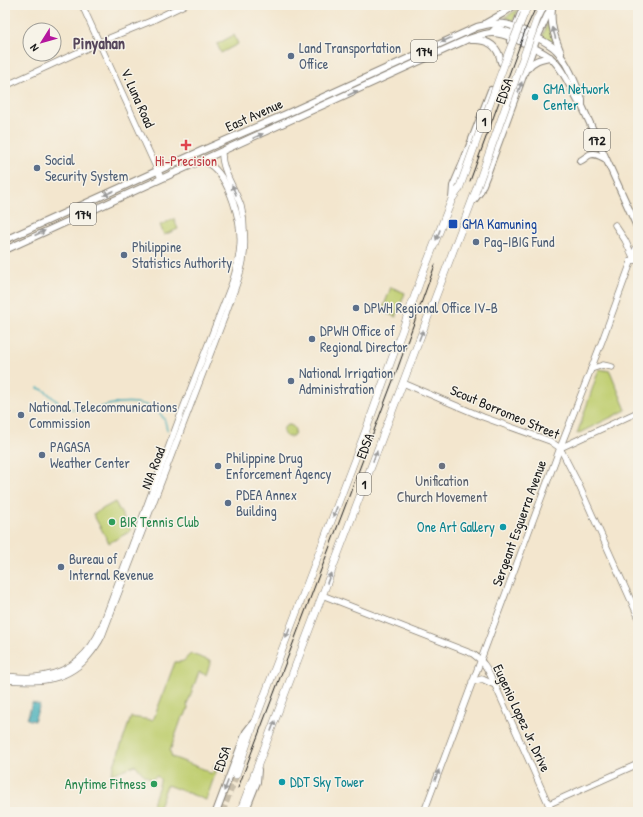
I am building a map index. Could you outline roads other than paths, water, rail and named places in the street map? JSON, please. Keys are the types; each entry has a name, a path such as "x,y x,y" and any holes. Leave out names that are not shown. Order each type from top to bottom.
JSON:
{"highway":[{"name":"EDSA","path":"236,775 256,718 366,430 423,273 452,199 460,189 508,54 528,5"},
{"name":"EDSA","path":"240,812 475,193 537,19 544,5"}],"main road":[{"path":"482,26 515,5"},
{"name":"EDSA","path":"452,199 453,186 524,5"},
{"path":"552,5 551,19 553,30 564,60"},
{"name":"EDSA","path":"470,206 480,192 533,48 552,5"},
{"name":"East Avenue","path":"5,240 477,27 503,23 537,38"},
{"name":"East Avenue","path":"5,250 466,40 482,34 490,33 495,29 500,29 511,36"},
{"path":"511,36 530,41 537,38"},
{"path":"511,36 533,48"},
{"name":"172","path":"537,38 554,47 564,60 582,98 582,105 636,221 638,229"},
{"path":"466,40 481,40 491,44 498,51 502,62"},
{"name":"172","path":"533,48 550,57 560,68 578,102 582,105"},
{"path":"525,73 530,65 535,61 550,57"},
{"path":"491,91 514,100"},
{"path":"580,161 593,154 606,159"},
{"name":"EDSA","path":"216,812 246,732 256,718"},
{"name":"EDSA","path":"245,812 257,782 259,762"}],"street":[{"name":"V. Luna Road","path":"82,5 161,178"},
{"path":"5,86 99,42 184,5"},
{"name":"NIA Road","path":"5,680 31,682 55,678 72,671 90,655 100,642 105,630 226,313 242,264 245,245 242,212 224,165 222,152"},
{"name":"NIA Road","path":"5,676 44,676 68,667 81,657 92,645 102,626 236,269 240,245 236,211 222,177 209,164 201,161"},
{"path":"615,226 625,240 634,259"},
{"name":"Sergeant Esguerra Avenue","path":"424,812 560,448 634,259 638,243"},
{"path":"591,369 603,365 612,367"},
{"name":"Scout Borromeo Street","path":"402,383 483,417 550,441 560,448 577,481 638,616"},
{"path":"560,448 638,412"},
{"name":"Eugenio Lopez Jr. Drive","path":"322,595 473,654 480,660 486,666 552,812"},
{"path":"472,682 482,679 495,685"},
{"path":"549,804 638,764"}],"water":[{"path":"32,703 40,705 34,721 27,719"}],"waterway":[{"path":"38,388 47,392 62,405 78,410 91,410 108,405 123,403 139,403 146,405 153,408 165,420 167,430"}],"tunnel":[{"path":"222,812 236,775"}],"tram line":[{"path":"470,181 525,31 537,5"},
{"path":"238,788 397,370 435,265"}],"place":[{"name":"Land Transportation Office","path":"291,56"},
{"name":"GMA Network Center","path":"535,97"},
{"name":"Hi-Precision","path":"186,145"},
{"name":"Social Security System","path":"37,168"},
{"name":"GMA Kamuning","path":"453,224"},
{"name":"Pag-IBIG Fund","path":"476,242"},
{"name":"Philippine Statistics Authority","path":"124,255"},
{"name":"DPWH Regional Office IV-B","path":"356,308"},
{"name":"DPWH Office of Regional Director","path":"312,339"},
{"name":"National Irrigation Administration","path":"291,381"},
{"name":"National Telecommunications Commission","path":"21,415"},
{"name":"PAGASA Weather Center","path":"42,455"},
{"name":"Philippine Drug Enforcement Agency","path":"218,466"},
{"name":"Unification Church Movement","path":"442,466"},
{"name":"PDEA Annex Building","path":"228,503"},
{"name":"BIR Tennis Club","path":"112,522"},
{"name":"One Art Gallery","path":"503,527"},
{"name":"Bureau of Internal Revenue","path":"61,567"},
{"name":"DDT Sky Tower","path":"282,782"},
{"name":"Anytime Fitness","path":"154,784"}],"district":[{"name":"Pinyahan","path":"99,43"}]}
